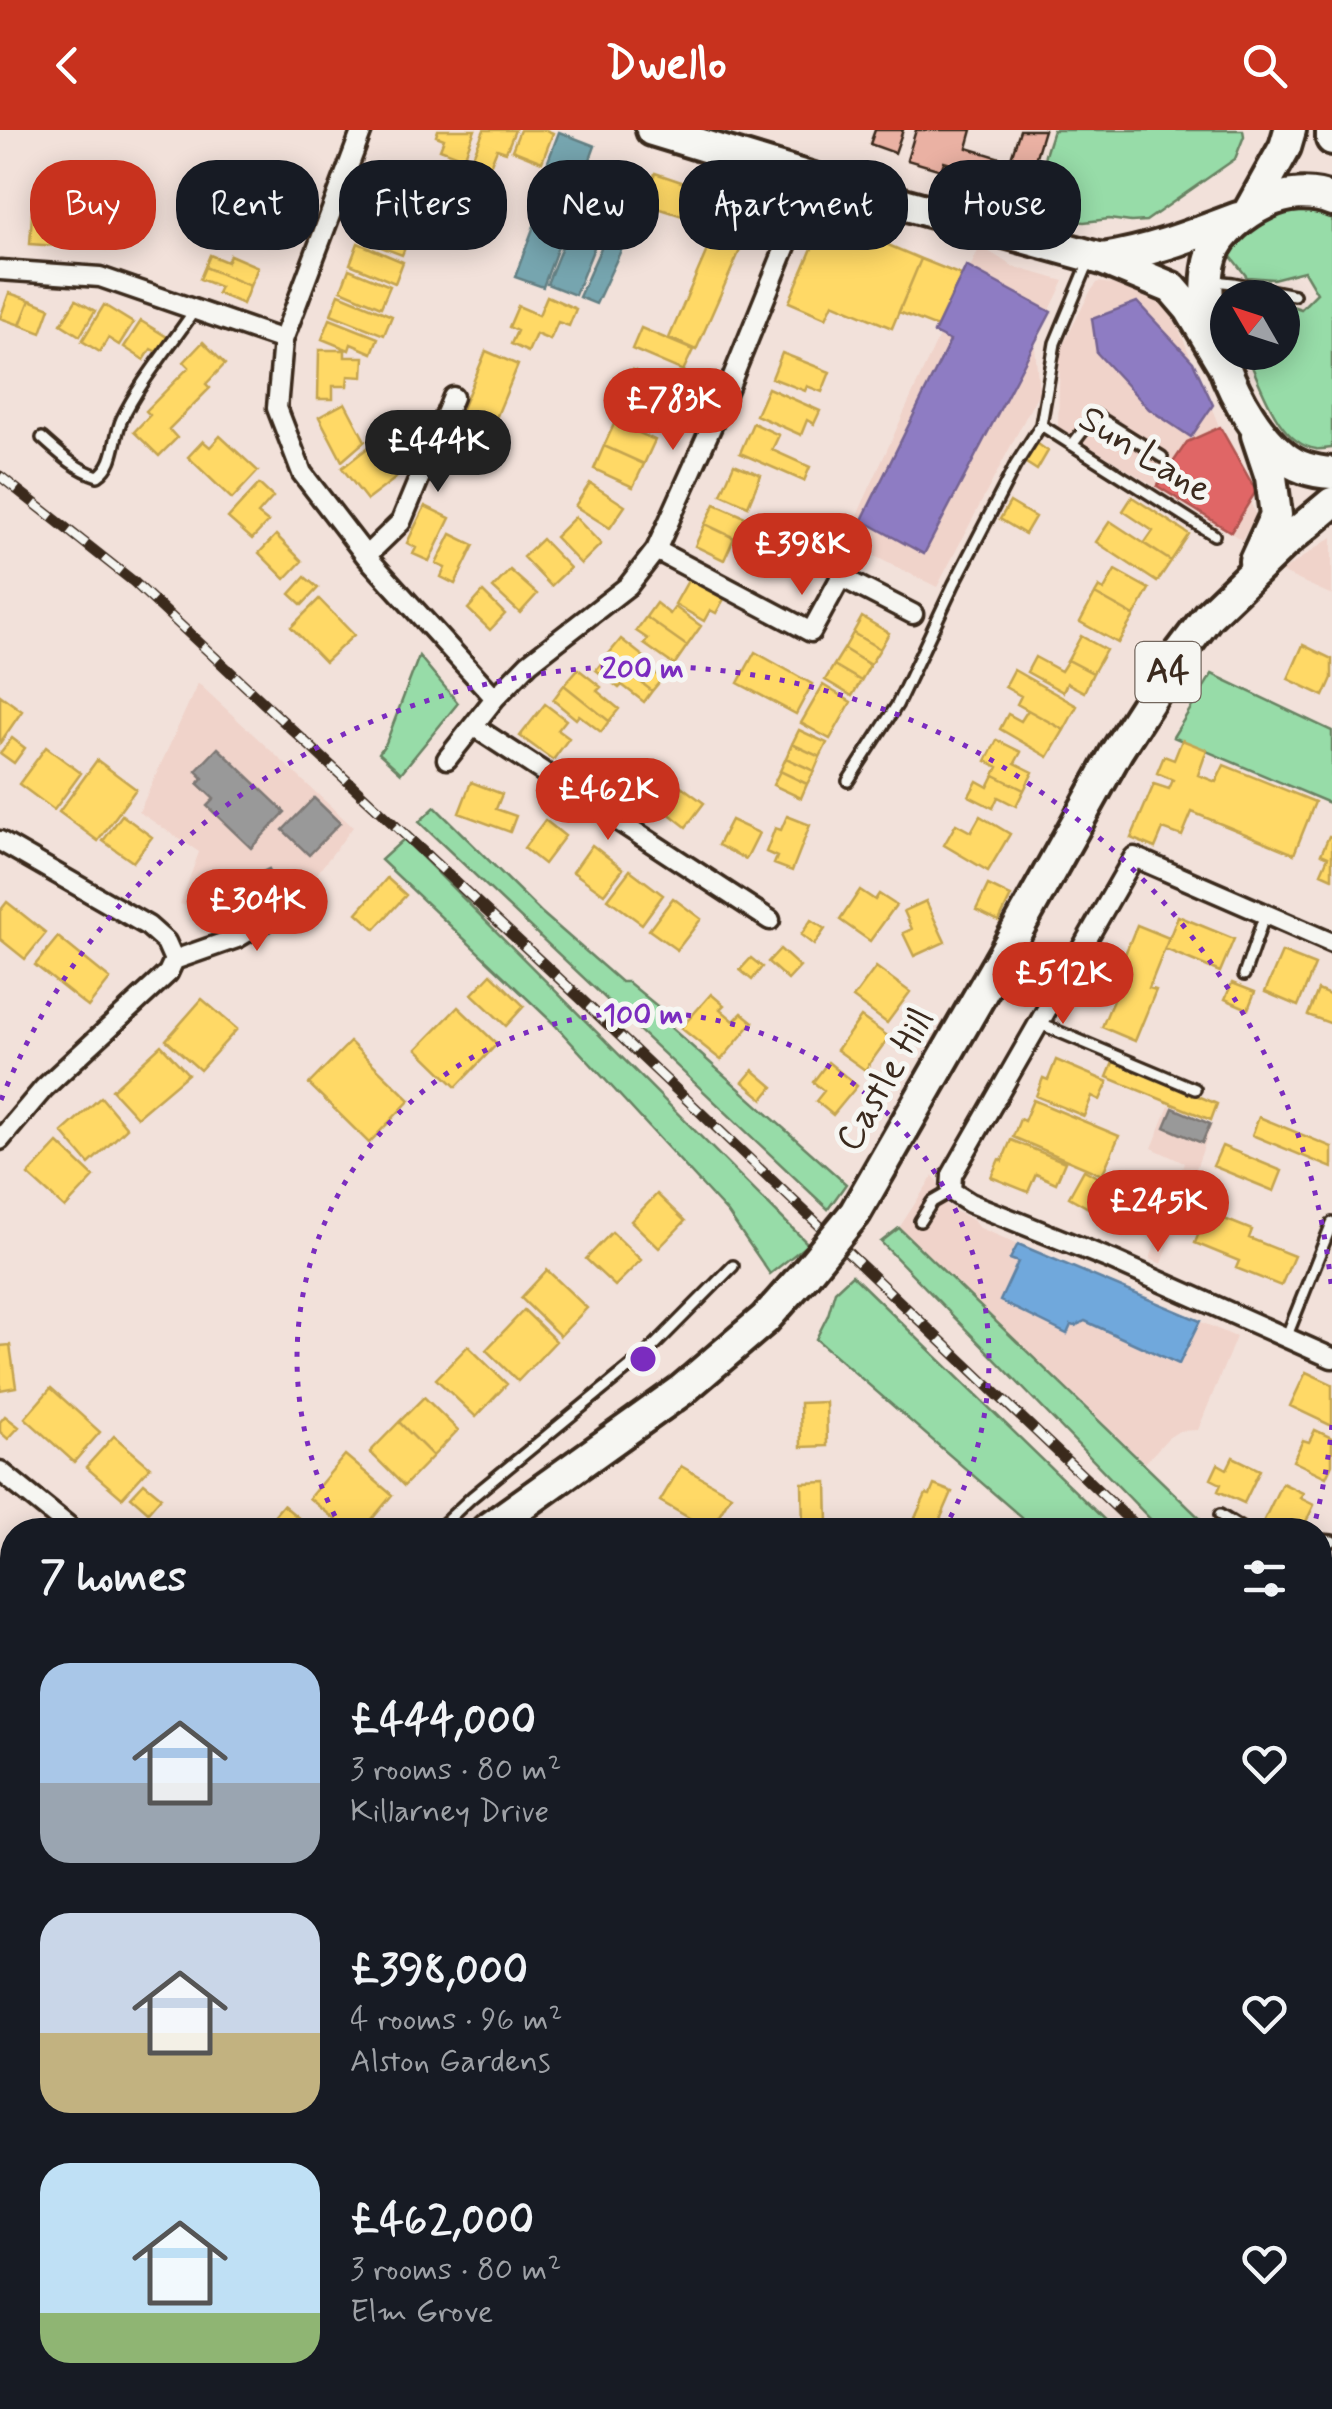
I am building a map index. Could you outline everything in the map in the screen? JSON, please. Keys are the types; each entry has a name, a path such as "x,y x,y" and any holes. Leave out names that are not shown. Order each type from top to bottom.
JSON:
{"main road":[{"path":"652,130 751,160"},
{"path":"1206,281 1213,251 1244,214 1285,146 1290,130"},
{"path":"1332,130 1332,139"},
{"path":"1097,258 1130,255 1164,245 1274,199 1302,193 1332,200"},
{"path":"908,205 1097,258 1172,288 1190,308 1210,342"},
{"name":"A4","path":"1206,281 1210,320"},
{"name":"A4","path":"1226,370 1252,422 1270,477 1276,515 1248,576"},
{"name":"A4","path":"1252,422 1285,458 1311,472 1332,474"},
{"name":"A4","path":"1248,576 1332,503"},
{"name":"Castle Hill","path":"504,1518 727,1354 806,1274 854,1213 1118,751 1208,616 1248,576"}],"street":[{"path":"362,130 284,340 277,408 302,473 366,556 495,698"},
{"path":"447,759 495,698 529,664 628,586 656,550 784,250"},
{"path":"0,270 100,276 284,340"},
{"path":"366,556 401,522 453,397"},
{"path":"656,550 811,632 841,577 913,614"},
{"path":"473,726 770,920"},
{"path":"0,840 148,926 166,942 174,960"},
{"path":"1332,943 1134,857 952,1183 970,1204 1112,1260 1332,1358"},
{"path":"0,1140 44,1088 168,973 174,960 237,938 314,892"},
{"path":"0,1471 58,1518"}],"lane":[{"name":"Sun Lane","path":"1097,258 1055,343 1041,425 1214,535"},
{"path":"1206,281 1210,281"},
{"path":"42,438 72,464 88,473 103,474 124,414 194,311"},
{"path":"1072,446 1095,415 1162,457"},
{"path":"848,781 897,705 954,584 1015,466 1041,425"},
{"path":"1244,976 1266,914"},
{"path":"1038,1023 1195,1089"},
{"path":"920,1221 932,1202 952,1183"},
{"path":"1286,1338 1332,1224"},
{"path":"450,1518 646,1354 733,1266"},
{"path":"1220,1515 1225,1518"}],"shaded area":[{"path":"978,250 986,250 1014,267 1064,281 1035,347 1039,392 937,587 845,542"},
{"path":"1098,282 1157,291 1170,307 1256,516 1242,540 1058,427 1060,351"},
{"path":"1332,537 1332,595 1281,572"},
{"path":"198,683 353,827 316,875 227,922 180,904 199,852 139,812"},
{"path":"1169,1106 1212,1124 1162,1264 1150,1259 1184,1163 1152,1148"},
{"path":"933,1176 946,1204 978,1227 1236,1337 1198,1430 1179,1431 1145,1463 899,1228"}],"green space":[{"path":"1053,130 1243,130 1244,136 1235,159 1146,221 1081,222 1081,160 1043,160"},
{"path":"1283,208 1326,211 1332,215 1332,448 1316,449 1291,436 1272,410 1254,370 1300,370 1300,309 1317,293 1304,271 1273,279 1247,277 1229,254 1251,224"},
{"path":"419,656 458,703 401,773 379,753"},
{"path":"1212,674 1332,731 1332,804 1173,737"},
{"path":"435,807 541,912 621,982 628,982 673,1019 669,1026 846,1184 828,1209 419,822"},
{"path":"404,839 808,1244 770,1274 728,1213 553,1023 381,860"},
{"path":"899,1228 1200,1518 1149,1518 881,1242"},
{"path":"852,1275 1103,1518 1022,1518 816,1339 835,1291"}],"building: Homes":[{"path":"438,130 475,130 464,158 440,149 444,139 436,136"},
{"path":"484,130 515,130 506,152 497,149 492,160 471,160"},
{"path":"520,130 553,133 543,160 512,150"},
{"path":"659,174 679,181 679,215 659,209"},
{"path":"355,250 375,250 403,262 395,283 350,264"},
{"path":"707,250 740,250 696,350 669,338"},
{"path":"811,250 900,250 921,259 892,328 833,303 826,318 789,302"},
{"path":"210,255 227,262 230,255 258,267 250,286 205,267"},
{"path":"921,259 961,275 937,327 899,312"},
{"path":"205,267 250,286 243,304 217,293 220,287 200,279"},
{"path":"349,269 390,286 381,307 341,290"},
{"path":"9,293 30,300 20,325 0,318"},
{"path":"339,294 392,316 384,335 331,314"},
{"path":"547,296 576,309 569,326 558,322 550,340 536,334 528,352 511,344 517,331 509,327 518,306 539,315"},
{"path":"30,300 50,308 41,333 20,325"},
{"path":"76,300 95,311 80,336 61,324"},
{"path":"104,305 133,323 119,345 108,338 100,352 82,341"},
{"path":"330,319 378,338 372,353 351,344 349,350 322,339"},
{"path":"141,321 167,337 157,352 151,349 144,360 124,347"},
{"path":"641,328 693,350 683,371 632,349"},
{"path":"203,342 225,364 206,384 210,388 169,429 177,438 159,456 134,432 150,415 146,411 189,367 184,362"},
{"path":"319,350 345,350 345,357 364,357 363,377 348,376 347,386 333,386 333,399 318,399"},
{"path":"486,351 518,365 489,435 457,421"},
{"path":"782,353 830,372 822,392 807,386 805,391 772,378"},
{"path":"633,370 676,388 660,425 617,406"},
{"path":"768,388 820,411 814,424 807,420 801,435 756,415"},
{"path":"345,403 365,441 342,461 319,417"},
{"path":"615,422 655,440 644,464 604,446"},
{"path":"753,423 779,435 772,450 810,467 804,481 740,453"},
{"path":"220,436 258,471 232,499 188,457 203,441 210,447"},
{"path":"379,439 386,448 377,454 396,478 367,500 342,468"},
{"path":"1035,442 1048,451 1037,470 1023,461"},
{"path":"604,446 644,464 633,487 594,469"},
{"path":"734,464 761,475 748,506 721,494"},
{"path":"590,483 625,506 610,528 575,506"},
{"path":"259,484 273,497 258,514 268,522 252,539 228,518"},
{"path":"1132,497 1189,534 1171,561 1144,544 1153,531 1123,511"},
{"path":"1010,502 1035,517 1025,534 1000,519"},
{"path":"715,504 745,517 739,530 766,542 762,551 705,524"},
{"path":"425,506 450,518 429,561 413,554 416,548 407,543"},
{"path":"575,517 601,544 581,564 555,537"},
{"path":"1110,521 1171,561 1157,582 1096,542"},
{"path":"705,524 734,538 724,560 695,546"},
{"path":"451,534 474,545 455,584 441,577 445,568 436,564"},
{"path":"276,535 302,561 285,579 259,553"},
{"path":"542,539 570,568 551,586 523,557"},
{"path":"510,570 537,594 520,613 493,588"},
{"path":"1115,570 1149,589 1134,616 1095,594 1099,587 1104,590"},
{"path":"305,577 318,588 302,605 290,594"},
{"path":"689,579 724,599 716,613 710,610 704,621 675,604"},
{"path":"483,592 505,614 490,630 468,609"},
{"path":"1095,594 1134,616 1118,643 1080,622"},
{"path":"319,599 354,635 325,662 291,627"},
{"path":"656,603 670,614 675,607 701,626 687,646 646,617"},
{"path":"646,617 687,646 674,665 644,644 648,639 636,631"},
{"path":"862,617 889,633 880,649 853,633"},
{"path":"853,633 880,649 870,665 844,649"},
{"path":"1081,636 1106,650 1093,673 1068,660"},
{"path":"621,639 644,657 641,662 662,679 652,691 607,656"},
{"path":"1303,645 1332,659 1332,678 1324,696 1288,679"},
{"path":"844,649 870,665 861,681 834,665"},
{"path":"755,652 812,684 796,714 738,683"},
{"path":"607,656 652,691 644,702 596,670"},
{"path":"1035,657 1061,671 1068,660 1093,673 1084,692 1067,683 1063,692 1027,672"},
{"path":"834,665 861,681 852,696 825,680"},
{"path":"578,669 601,687 597,691 619,709 609,721 564,685"},
{"path":"1014,670 1077,706 1064,730 1017,704 1021,696 1005,687"},
{"path":"564,685 609,721 601,732 579,715 576,719 553,700"},
{"path":"823,685 851,702 830,739 801,723"},
{"path":"0,695 22,711 0,743"},
{"path":"545,704 566,720 558,730 569,738 553,760 520,736"},
{"path":"1028,710 1064,730 1048,757 1000,729 1008,714 1021,721"},
{"path":"799,730 827,743 820,757 792,744"},
{"path":"12,738 25,748 14,763 0,753"},
{"path":"997,740 1021,752 1015,763 1033,772 1024,790 994,775 998,767 986,761"},
{"path":"1182,740 1207,750 1198,775 1216,782 1224,765 1315,802 1294,854 1192,812 1182,836 1163,829 1155,848 1131,838 1154,784 1169,789 1173,780 1157,773 1164,756 1174,760"},
{"path":"792,744 820,757 814,771 786,758"},
{"path":"46,747 81,773 54,810 19,784"},
{"path":"786,758 814,771 807,784 780,771"},
{"path":"97,760 136,789 98,841 59,812"},
{"path":"780,771 807,784 801,798 773,785"},
{"path":"666,775 704,803 686,827 649,798"},
{"path":"994,775 1024,790 1016,806 998,797 993,808 969,796 977,781 988,787"},
{"path":"471,782 502,794 496,809 516,816 510,832 459,813"},
{"path":"122,815 152,837 133,862 103,841"},
{"path":"787,816 810,825 792,871 774,864 777,857 766,852 775,828 781,830"},
{"path":"980,816 1010,834 988,871 944,845 956,824 971,832"},
{"path":"545,820 565,836 544,864 524,848"},
{"path":"731,820 759,833 746,859 718,845"},
{"path":"1329,836 1332,878 1321,873 1328,857 1321,854"},
{"path":"592,845 623,869 604,894 573,872"},
{"path":"630,870 663,895 642,924 608,899"},
{"path":"387,878 406,895 375,929 357,913"},
{"path":"988,885 1011,896 999,921 976,910"},
{"path":"860,890 875,900 879,894 896,905 870,941 840,920"},
{"path":"673,898 701,919 677,950 649,930"},
{"path":"926,901 945,942 914,956 903,933 912,929 904,911"},
{"path":"7,902 46,933 25,959 0,939 0,911"},
{"path":"1178,916 1234,939 1220,972 1165,949"},
{"path":"811,920 825,929 814,945 801,935"},
{"path":"1137,925 1169,938 1149,988 1156,990 1135,1041 1102,1027 1122,978 1116,976"},
{"path":"58,937 110,979 88,1007 35,965"},
{"path":"780,949 800,967 788,980 768,962"},
{"path":"1282,952 1315,965 1298,1006 1265,992"},
{"path":"751,958 762,967 752,980 740,970"},
{"path":"876,967 910,992 887,1023 853,998"},
{"path":"491,974 524,1006 506,1026 472,994"},
{"path":"1232,983 1255,992 1248,1009 1225,999"},
{"path":"1318,990 1332,996 1332,1024 1308,1015"},
{"path":"711,994 734,1021 742,1013 753,1022 721,1060 681,1028"},
{"path":"202,999 237,1029 200,1070 166,1040"},
{"path":"458,1007 497,1044 456,1087 417,1049"},
{"path":"861,1017 889,1037 865,1070 837,1050"},
{"path":"350,1042 410,1100 369,1143 309,1084"},
{"path":"161,1045 188,1074 137,1117 112,1090"},
{"path":"1056,1060 1108,1082 1100,1100 1092,1096 1084,1116 1036,1096"},
{"path":"1114,1060 1217,1104 1211,1120 1107,1077"},
{"path":"828,1062 857,1086 833,1115 816,1101 824,1091 813,1082"},
{"path":"753,1070 773,1087 763,1099 743,1082"},
{"path":"101,1097 127,1128 89,1164 62,1132"},
{"path":"1033,1100 1119,1136 1102,1175 1013,1137"},
{"path":"1259,1117 1332,1147 1332,1168 1252,1135"},
{"path":"1011,1140 1065,1162 1056,1183 1036,1174 1028,1192 991,1177"},
{"path":"58,1143 94,1177 65,1208 28,1175"},
{"path":"1222,1146 1282,1171 1274,1191 1213,1166"},
{"path":"1084,1170 1112,1185 1109,1191 1127,1201 1115,1223 1069,1197"},
{"path":"657,1194 685,1221 659,1248 631,1221"},
{"path":"1207,1212 1252,1230 1249,1238 1294,1256 1281,1286 1236,1268 1239,1261 1195,1243"},
{"path":"612,1232 641,1260 615,1286 586,1259"},
{"path":"547,1270 587,1308 560,1336 521,1298"},
{"path":"524,1310 556,1341 518,1381 486,1350"},
{"path":"10,1345 16,1387 0,1390 0,1346"},
{"path":"468,1346 507,1384 476,1417 436,1379"},
{"path":"1306,1372 1332,1384 1332,1426 1290,1406"},
{"path":"51,1388 100,1432 74,1462 25,1418"},
{"path":"424,1397 458,1430 433,1456 399,1422"},
{"path":"826,1402 827,1446 801,1447 800,1403"},
{"path":"5,1416 19,1427 8,1439 0,1432"},
{"path":"399,1422 433,1456 404,1486 370,1452"},
{"path":"1315,1430 1332,1438 1332,1464 1326,1477 1293,1461 1303,1440 1309,1442"},
{"path":"114,1436 150,1467 122,1498 86,1467"},
{"path":"345,1455 392,1495 373,1518 333,1518 309,1498"},
{"path":"1233,1457 1260,1470 1244,1503 1218,1491 1221,1484 1211,1479 1218,1464 1227,1469"},
{"path":"681,1466 731,1495 717,1518 689,1518 660,1501"},
{"path":"827,1482 828,1518 803,1518 802,1483"},
{"path":"144,1483 161,1497 148,1512 131,1497"},
{"path":"1282,1483 1303,1493 1300,1498 1314,1505 1308,1518 1265,1518"},
{"path":"934,1485 952,1492 941,1518 915,1518 926,1494 930,1495"},
{"path":"283,1505 299,1518 272,1518"}],"building: Shops":[{"path":"1220,427 1256,491 1231,532 1157,486 1187,442"}],"building: Offices":[{"path":"966,266 1051,312 924,554 862,520 950,341 934,333"},
{"path":"1137,302 1193,362 1213,405 1191,437 1149,409 1097,353 1092,319"}],"building: Schools":[{"path":"1018,1244 1200,1321 1179,1364 1085,1321 1071,1325 1067,1334 1000,1301 1018,1262 1010,1259"}],"building: Public":[{"path":"559,132 595,146 590,160 548,160"},
{"path":"527,245 527,250 557,250 543,287 515,277"},
{"path":"561,250 593,250 575,295 547,284"},
{"path":"600,250 621,250 596,304 579,297"}],"building: Industry":[{"path":"218,748 285,812 251,848 207,806 214,799 198,784 203,778 196,771"},
{"path":"314,798 340,823 309,855 283,830"},
{"path":"269,869 276,882 230,904 224,890"},
{"path":"1173,1108 1210,1124 1202,1143 1165,1127"}],"building: Other":[{"path":"875,130 903,130 895,153 870,144"},
{"path":"916,130 972,130 967,148 1007,160 928,160 928,166 907,160"},
{"path":"1020,130 1044,130 1035,160 1010,160"}],"railway":[{"path":"0,476 134,582 580,998 1127,1518"}]}
